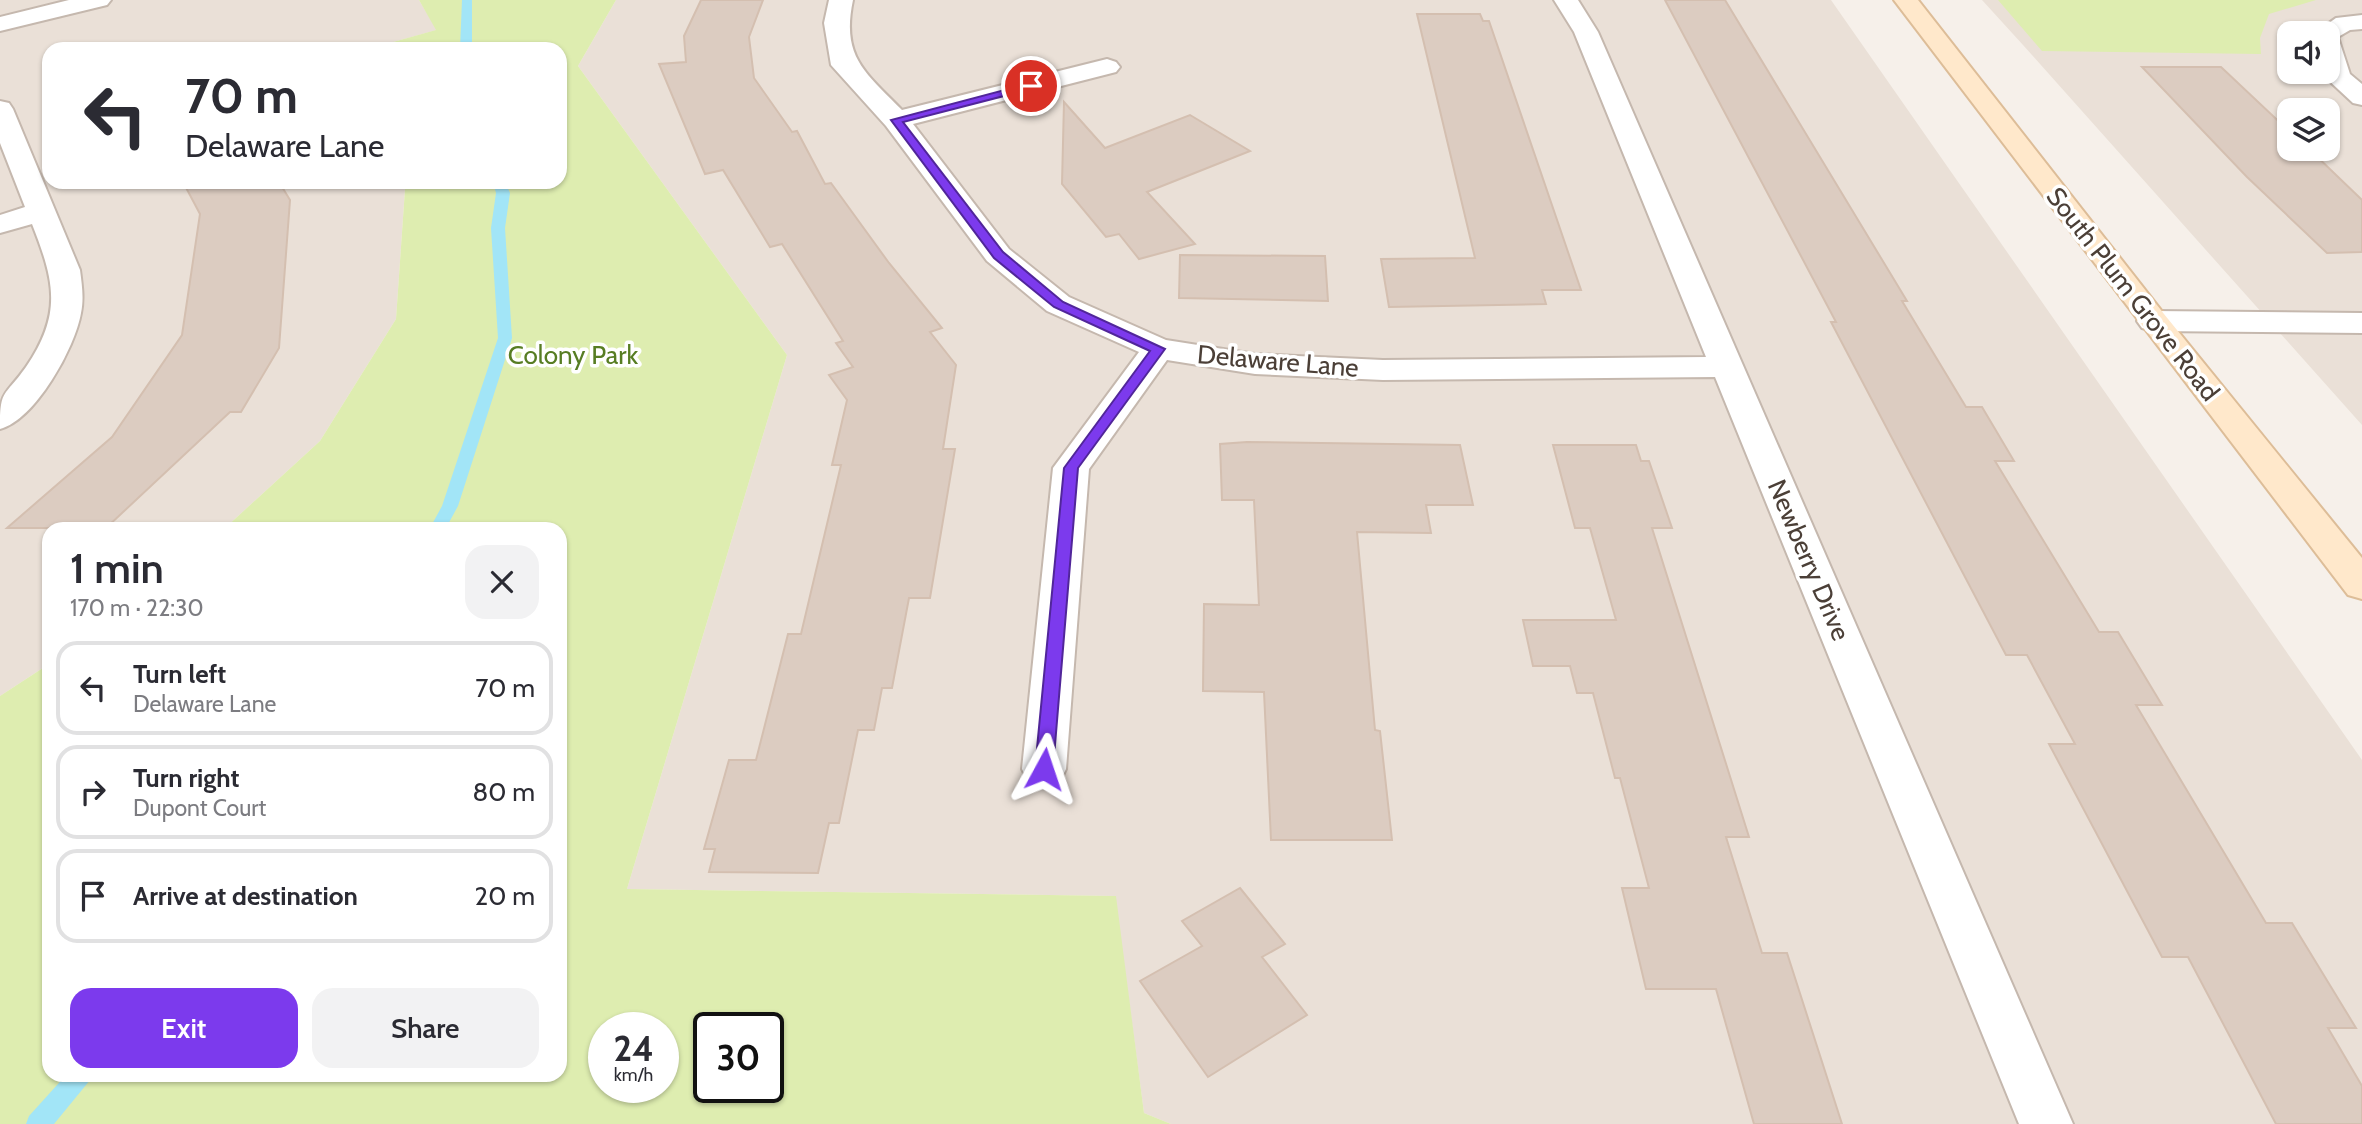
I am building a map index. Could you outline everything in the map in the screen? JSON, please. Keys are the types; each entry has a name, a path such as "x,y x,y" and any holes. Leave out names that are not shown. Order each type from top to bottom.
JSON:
{"street":[{"path":"0,24 99,0"},
{"name":"Delaware Lane","path":"841,0 836,23 844,65 896,120 998,255 1058,304 1158,349 1255,363 1383,370 1728,367"},
{"name":"Newberry Drive","path":"1566,0 1586,32 2046,1124"},
{"name":"South Plum Grove Road","path":"1906,0 2153,321 2362,585"},
{"path":"2340,26 2346,23 2362,22"},
{"path":"896,120 1107,67"},
{"path":"2340,79 2362,97"},
{"path":"0,109 65,270 69,289 67,310 49,357 32,383 0,418"},
{"path":"0,224 40,212"},
{"path":"2153,321 2362,323"},
{"path":"1044,769 1071,468 1158,349"}],"shaded area":[{"path":"0,0 419,0 437,30 393,42 42,42 42,189 405,189 396,319 320,441 232,522 42,522 42,669 0,696"},
{"path":"616,0 1831,0 2362,760 2362,1124 1171,1124 1144,1113 1115,896 627,889 787,355 578,66"},
{"path":"1982,0 2362,0 2362,425 2023,45"}],"green space":[{"name":"Colony Park","path":"419,0 616,0 578,66 787,355 627,889 1116,896 1144,1113 1171,1124 0,1124 0,696 42,669 42,1082 567,1082 567,522 232,522 320,441 396,319 405,189 567,189 567,42 393,42 436,30"},
{"path":"1998,0 2316,0 2269,14 2260,38 2261,54 2042,51"}],"building":[{"path":"701,0 763,0 749,37 754,78 792,132 797,131 825,184 831,183 889,263 942,328 930,332 956,365 943,449 955,449 930,598 909,598 892,688 882,688 874,730 858,730 839,823 829,823 818,873 709,872 715,849 704,849 729,760 756,760 788,634 801,634 841,465 832,465 847,400 829,375 853,367 836,343 843,341 782,244 770,247 723,170 705,174 659,64 686,62 684,36"},
{"path":"1665,0 1725,0 1907,301 1902,301 1966,407 1982,407 2014,461 1995,461 2099,632 2118,632 2162,705 2136,705 2266,923 2292,923 2356,1028 2328,1028 2362,1086 2362,1124 2276,1124 2188,957 2162,957 2049,744 2075,744 2027,655 2006,655 1831,322 1836,322"},
{"path":"1417,14 1480,14 1483,21 1489,21 1581,290 1542,290 1546,304 1389,307 1381,259 1475,258"},
{"path":"2142,67 2221,67 2277,120 2277,161 2321,161 2362,200 2362,252 2327,253 2247,177"},
{"path":"1064,102 1105,148 1190,115 1250,151 1147,192 1195,244 1139,259 1119,234 1106,237 1062,184"},
{"path":"187,189 283,189 290,200 279,348 241,412 230,412 112,522 42,522 42,528 7,528 112,437 182,335 200,214"},
{"path":"1180,255 1325,256 1328,301 1179,298"},
{"path":"1247,442 1460,445 1473,505 1426,505 1431,533 1357,532 1375,730 1380,731 1392,840 1271,840 1264,692 1203,691 1204,604 1259,605 1254,500 1222,500 1220,444"},
{"path":"1553,445 1636,445 1641,461 1649,461 1672,528 1652,528 1749,837 1726,837 1762,953 1787,953 1842,1124 1754,1124 1716,989 1646,989 1622,888 1649,888 1620,778 1615,778 1593,693 1577,693 1570,666 1533,666 1523,620 1616,620 1590,528 1575,528"},
{"path":"1240,888 1285,944 1262,957 1307,1015 1208,1077 1140,981 1202,946 1182,921"}],"waterway":[{"path":"466,42 467,0"},
{"path":"441,522 450,506 505,338 498,228 502,189"},
{"path":"38,1124 76,1082"}],"route":[{"path":"1031,86 896,120 998,255 1058,304 1158,349 1071,468 1044,769"}]}
